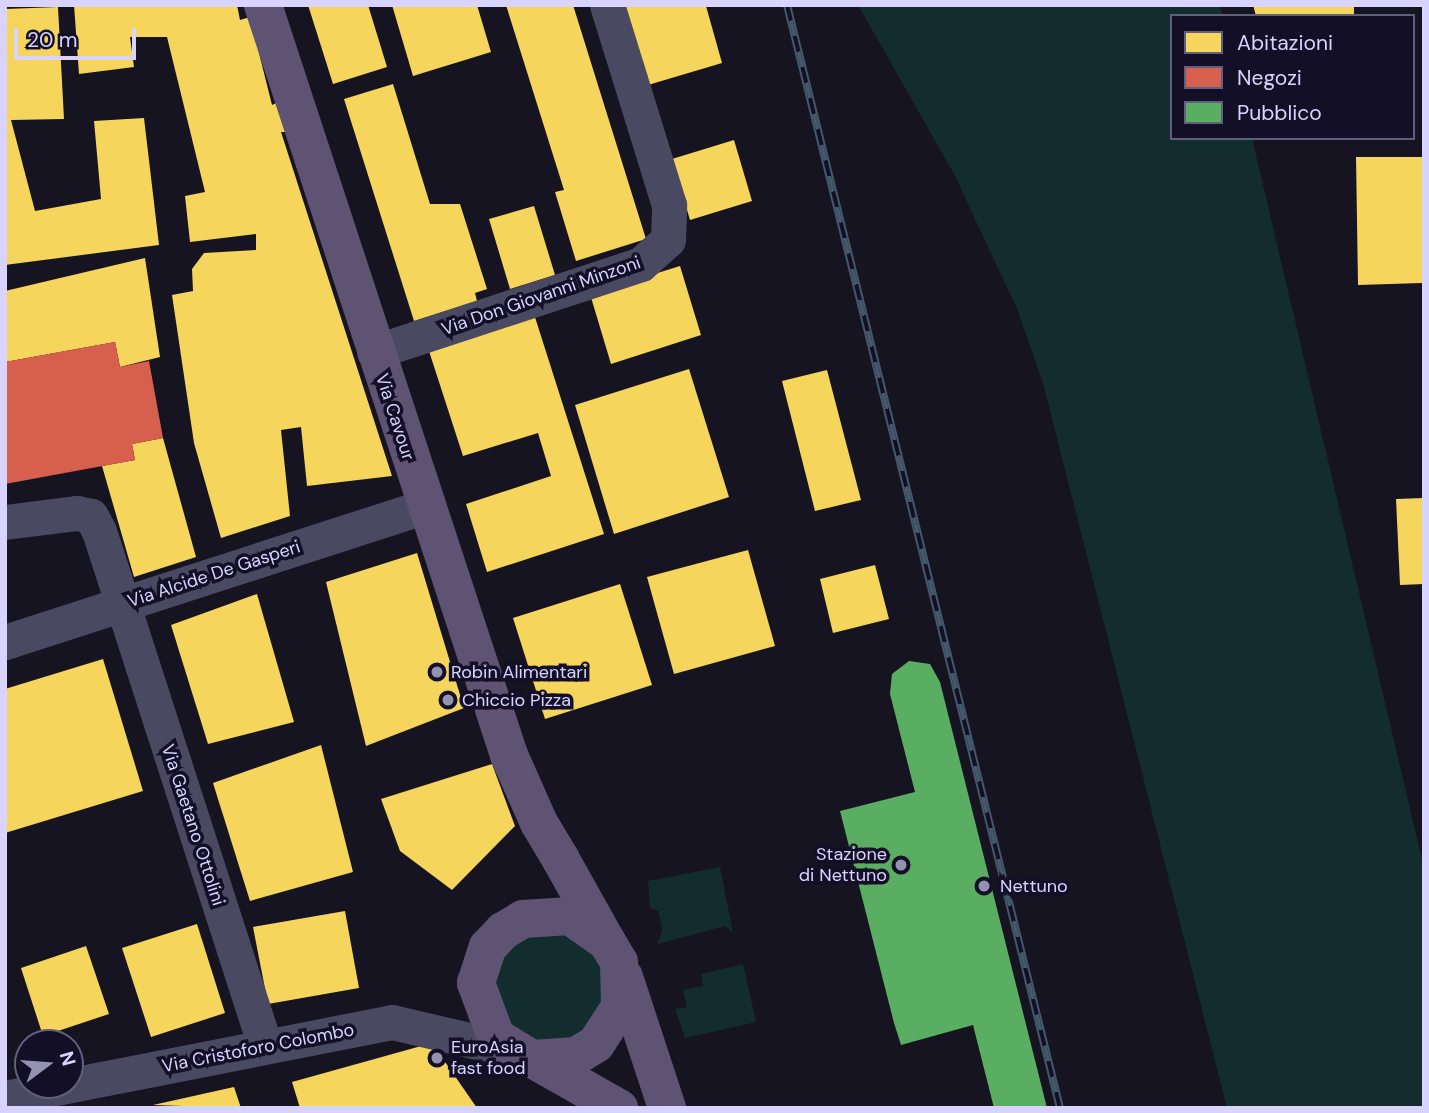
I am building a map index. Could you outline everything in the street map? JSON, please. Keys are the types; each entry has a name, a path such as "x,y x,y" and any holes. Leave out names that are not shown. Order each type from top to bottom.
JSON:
{"main road":[{"name":"Via Cavour","path":"263,5 424,507 539,823 613,952 667,1108"},
{"path":"521,1054 576,1056 611,1028 623,985 613,952 570,916 547,914 523,919 488,947 476,983 478,1003 490,1029 521,1054 619,1108"}],"street":[{"name":"Via Don Giovanni Minzoni","path":"374,352 641,264 668,240 668,205 607,5"},
{"name":"Via Alcide De Gasperi","path":"5,642 424,507"},
{"name":"Via Gaetano Ottolini","path":"5,522 91,516 265,1046"},
{"name":"Via Cristoforo Colombo","path":"5,1098 392,1022 521,1054"}],"green space":[{"path":"858,5 1220,5 1222,14 1170,14 1170,140 1252,140 1424,868 1424,1108 1227,1108 1043,383 1017,309 954,174"},
{"path":"720,867 733,933 725,926 658,944 662,929 658,911 650,908 648,881"},
{"path":"549,931 570,936 588,948 600,966 605,987 600,1008 588,1026 570,1038 549,1043 528,1038 510,1026 498,1008 493,987 498,966 510,948 528,936"},
{"path":"743,964 756,1022 685,1038 675,1009 687,1007 683,990 703,986 701,974"}],"building: Abitazioni":[{"path":"74,5 237,5 240,20 250,17 272,105 280,101 288,132 281,132 392,476 307,486 301,427 281,430 290,516 221,538 194,443 172,295 193,291 192,269 204,253 256,250 256,234 190,242 185,196 205,192 167,37 130,37 134,67 79,74"},
{"path":"308,5 368,5 387,67 333,84"},
{"path":"392,5 477,5 491,52 413,76"},
{"path":"506,5 573,5 646,239 576,261 555,192 564,190"},
{"path":"625,5 706,6 722,63 648,85"},
{"path":"1253,5 1354,5 1354,14 1255,14"},
{"path":"58,7 64,119 11,120 35,211 101,199 94,121 144,118 159,245 5,265 5,9"},
{"path":"393,84 430,204 460,204 487,289 475,293 477,301 414,321 344,99"},
{"path":"734,140 752,201 690,220 672,159"},
{"path":"1356,157 1424,157 1422,283 1358,285"},
{"path":"534,206 555,275 510,289 489,219"},
{"path":"145,258 160,357 120,367 115,342 5,362 5,291"},
{"path":"680,266 701,335 611,364 590,294"},
{"path":"534,314 604,534 487,572 466,504 551,476 538,433 463,456 428,348"},
{"path":"689,369 729,497 614,534 575,405"},
{"path":"827,370 861,500 815,511 782,381"},
{"path":"163,438 196,557 134,577 102,466 135,460 132,444"},
{"path":"1424,498 1424,584 1400,585 1396,499"},
{"path":"748,550 775,646 674,674 647,577"},
{"path":"417,553 464,708 366,746 326,582"},
{"path":"875,565 889,619 833,633 820,579"},
{"path":"620,584 652,685 545,719 513,618"},
{"path":"257,594 294,722 208,744 171,625"},
{"path":"103,659 143,791 5,833 5,689"},
{"path":"321,745 353,872 250,901 213,783"},
{"path":"492,764 515,826 452,890 400,851 381,799"},
{"path":"345,911 359,988 268,1004 253,927"},
{"path":"197,924 225,1013 151,1037 122,948"},
{"path":"86,946 109,1014 64,1029 41,1029 21,968"},
{"path":"432,1043 477,1108 300,1108 292,1082"},
{"path":"234,1087 241,1108 153,1105"}],"building: Negozi":[{"path":"115,342 120,367 149,361 163,438 132,444 135,460 5,484 5,362"}],"building: Pubblico":[{"path":"909,661 930,664 940,682 1047,1108 994,1108 973,1025 901,1045 894,1023 840,811 915,792 890,694 892,674"}],"railway":[{"path":"787,5 1060,1108"}],"place":[{"name":"Robin Alimentari","path":"437,672"},
{"name":"Chiccio Pizza","path":"448,700"},
{"name":"Stazione di Nettuno","path":"901,865"},
{"name":"Nettuno","path":"984,886"},
{"name":"EuroAsia fast food","path":"437,1058"}]}
